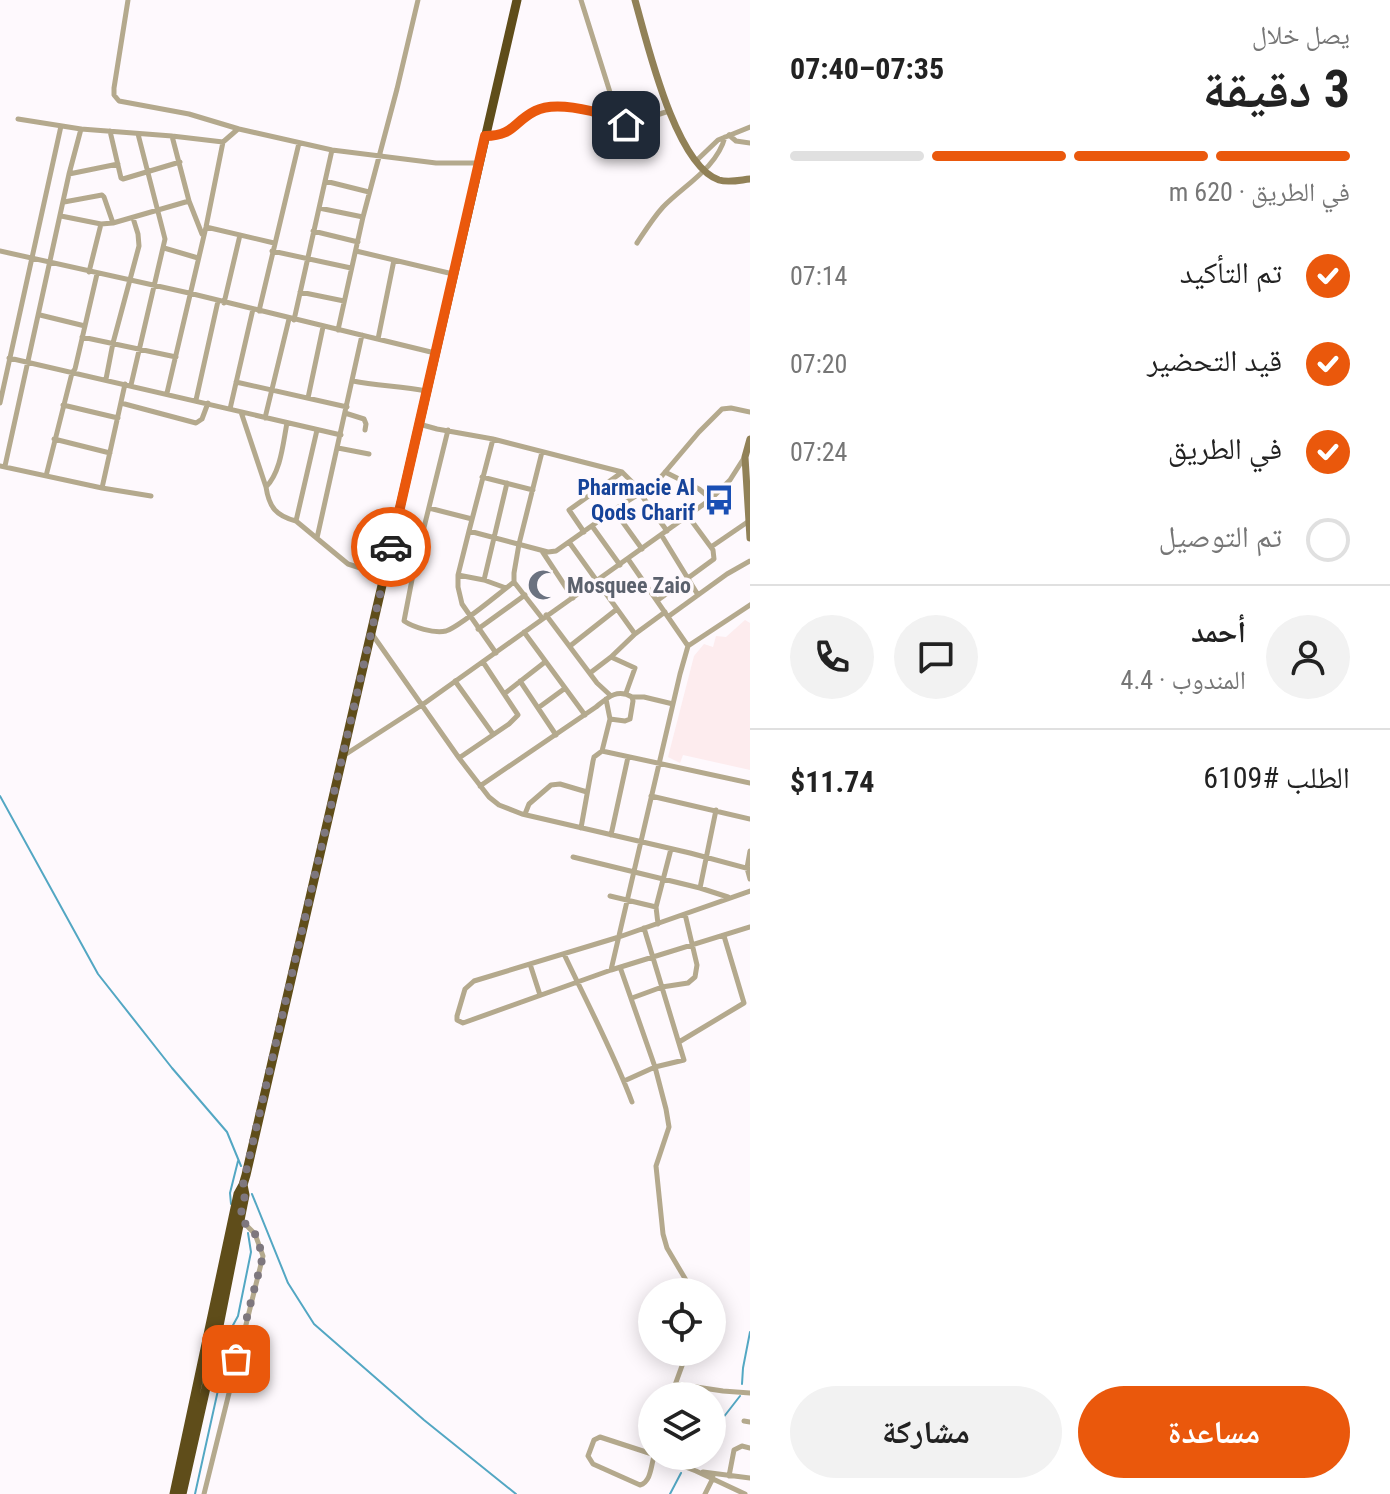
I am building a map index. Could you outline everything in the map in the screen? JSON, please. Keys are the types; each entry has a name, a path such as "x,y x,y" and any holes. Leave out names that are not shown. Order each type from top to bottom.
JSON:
{"highway":[{"path":"174,1494 238,1194 243,1185 517,0"},
{"path":"182,1494 245,1195 243,1185"}],"street":[{"path":"128,0 114,88 119,101 189,114 332,150 436,163 479,163"},
{"path":"338,330 418,0"},
{"path":"581,0 614,105 616,121"},
{"path":"635,0 669,111 696,161 704,170 723,181 750,179"},
{"path":"485,136 507,133 531,113 548,107 592,111 624,125 669,111"},
{"path":"18,119 81,129 223,142"},
{"path":"0,403 61,126"},
{"path":"696,161 716,142 750,127"},
{"path":"81,129 29,362 2,466 151,496"},
{"path":"167,393 223,142 239,129"},
{"path":"110,131 123,179 180,162"},
{"path":"102,488 121,403 140,349 165,239 138,134"},
{"path":"172,136 189,201 203,236"},
{"path":"727,136 738,142 750,143"},
{"path":"637,243 662,208 704,170 727,136"},
{"path":"230,409 299,143"},
{"path":"265,418 300,292 332,150"},
{"path":"69,174 118,164"},
{"path":"325,181 369,192"},
{"path":"64,202 102,195 113,223"},
{"path":"61,216 101,224 113,223 189,201"},
{"path":"319,208 363,217"},
{"path":"106,379 139,246 133,218"},
{"path":"89,272 101,224"},
{"path":"206,227 351,268"},
{"path":"313,231 358,242"},
{"path":"196,400 240,235"},
{"path":"164,248 198,258"},
{"path":"0,251 435,353"},
{"path":"356,251 453,274"},
{"path":"378,339 394,260"},
{"path":"46,476 97,274"},
{"path":"300,292 344,301"},
{"path":"40,315 85,326"},
{"path":"308,398 323,327"},
{"path":"317,538 362,335"},
{"path":"82,337 176,357"},
{"path":"9,358 341,435"},
{"path":"353,381 426,391"},
{"path":"236,382 346,410 364,419 365,430"},
{"path":"121,403 196,423 202,419 208,403"},
{"path":"63,405 118,418"},
{"path":"469,531 553,552 655,484 722,409 750,412"},
{"path":"240,411 268,498 276,513 296,521 352,567 385,573"},
{"path":"266,487 272,481 279,461 287,423"},
{"path":"419,424 493,439 622,472 640,494 698,595"},
{"path":"296,521 317,430"},
{"path":"448,430 403,619 407,624 443,632 456,626 514,582"},
{"path":"54,439 110,453"},
{"path":"493,439 458,575 458,587 470,616 496,653"},
{"path":"343,756 422,705 711,499 730,480 745,457 750,439"},
{"path":"338,448 369,454"},
{"path":"542,452 519,544 514,582 570,646 608,697 610,719 602,751 594,757 581,828"},
{"path":"745,457 750,538"},
{"path":"584,532 569,510 622,472"},
{"path":"665,472 699,489 711,499"},
{"path":"482,477 533,490"},
{"path":"484,580 507,483"},
{"path":"429,508 472,519"},
{"path":"614,510 642,549"},
{"path":"658,600 714,559 711,547 688,516"},
{"path":"592,526 620,565"},
{"path":"711,547 749,526"},
{"path":"569,542 635,634"},
{"path":"541,550 573,598"},
{"path":"628,559 688,646"},
{"path":"590,673 635,634 750,561"},
{"path":"458,575 506,588"},
{"path":"478,629 525,595"},
{"path":"611,970 688,646 750,605"},
{"path":"570,646 617,609"},
{"path":"524,632 585,715"},
{"path":"371,634 459,758 489,797 499,805 508,810 748,868"},
{"path":"610,719 630,719 633,701 629,695 635,668 611,657"},
{"path":"459,758 518,715 483,662"},
{"path":"504,694 545,662"},
{"path":"455,681 493,734"},
{"path":"520,681 556,735"},
{"path":"538,708 564,689"},
{"path":"480,786 608,697 629,695 673,704"},
{"path":"602,751 750,783"},
{"path":"611,835 628,757"},
{"path":"525,814 529,804 551,785 560,784 587,792"},
{"path":"651,796 750,819"},
{"path":"700,888 716,810"},
{"path":"658,924 656,907 671,849"},
{"path":"750,851 750,879"},
{"path":"573,857 729,897"},
{"path":"750,891 619,937 474,981 465,989 457,1020 463,1023 611,970 750,927"},
{"path":"610,896 656,907"},
{"path":"632,998 662,987 688,983 695,977 697,965 685,914"},
{"path":"624,1081 655,1067 684,1060 644,928"},
{"path":"679,1042 747,1001 724,936"},
{"path":"564,954 632,1102"},
{"path":"530,964 540,995"},
{"path":"620,967 655,1067 666,1109 669,1127 656,1166 663,1234 667,1248 685,1278"},
{"path":"204,1494 263,1256 255,1234 240,1218"},
{"path":"726,1391 750,1393"},
{"path":"600,1437 654,1455 648,1479 640,1485 593,1464 588,1456 594,1440 600,1437"},
{"path":"729,1476 734,1450 742,1446 750,1448"},
{"path":"693,1470 714,1476 750,1478"},
{"path":"714,1476 735,1492 745,1494"},
{"path":"705,1494 714,1476"}],"shaded area":[{"path":"745,620 750,623 750,770 683,755 680,763 668,757 694,656 704,644 713,647 716,636 726,637"}],"waterway":[{"path":"0,796 98,974 227,1132 241,1166"},
{"path":"231,1204 230,1193 238,1161"},
{"path":"252,1194 288,1283 314,1324 424,1420 516,1494"},
{"path":"195,1494 251,1252 248,1233"},
{"path":"742,1384 750,1332"},
{"path":"726,1414 740,1396"},
{"path":"670,1494 681,1473"}],"way so far":[{"path":"236,1359 263,1256 255,1234 240,1218 245,1195 243,1185 391,547"}],"place":[{"name":"Pharmacie Al Qods Charif","path":"719,500"},
{"name":"Mosquee Zaio","path":"543,585"}],"route":[{"path":"391,547 485,136 507,133 531,113 548,107 592,111 626,125"}]}
